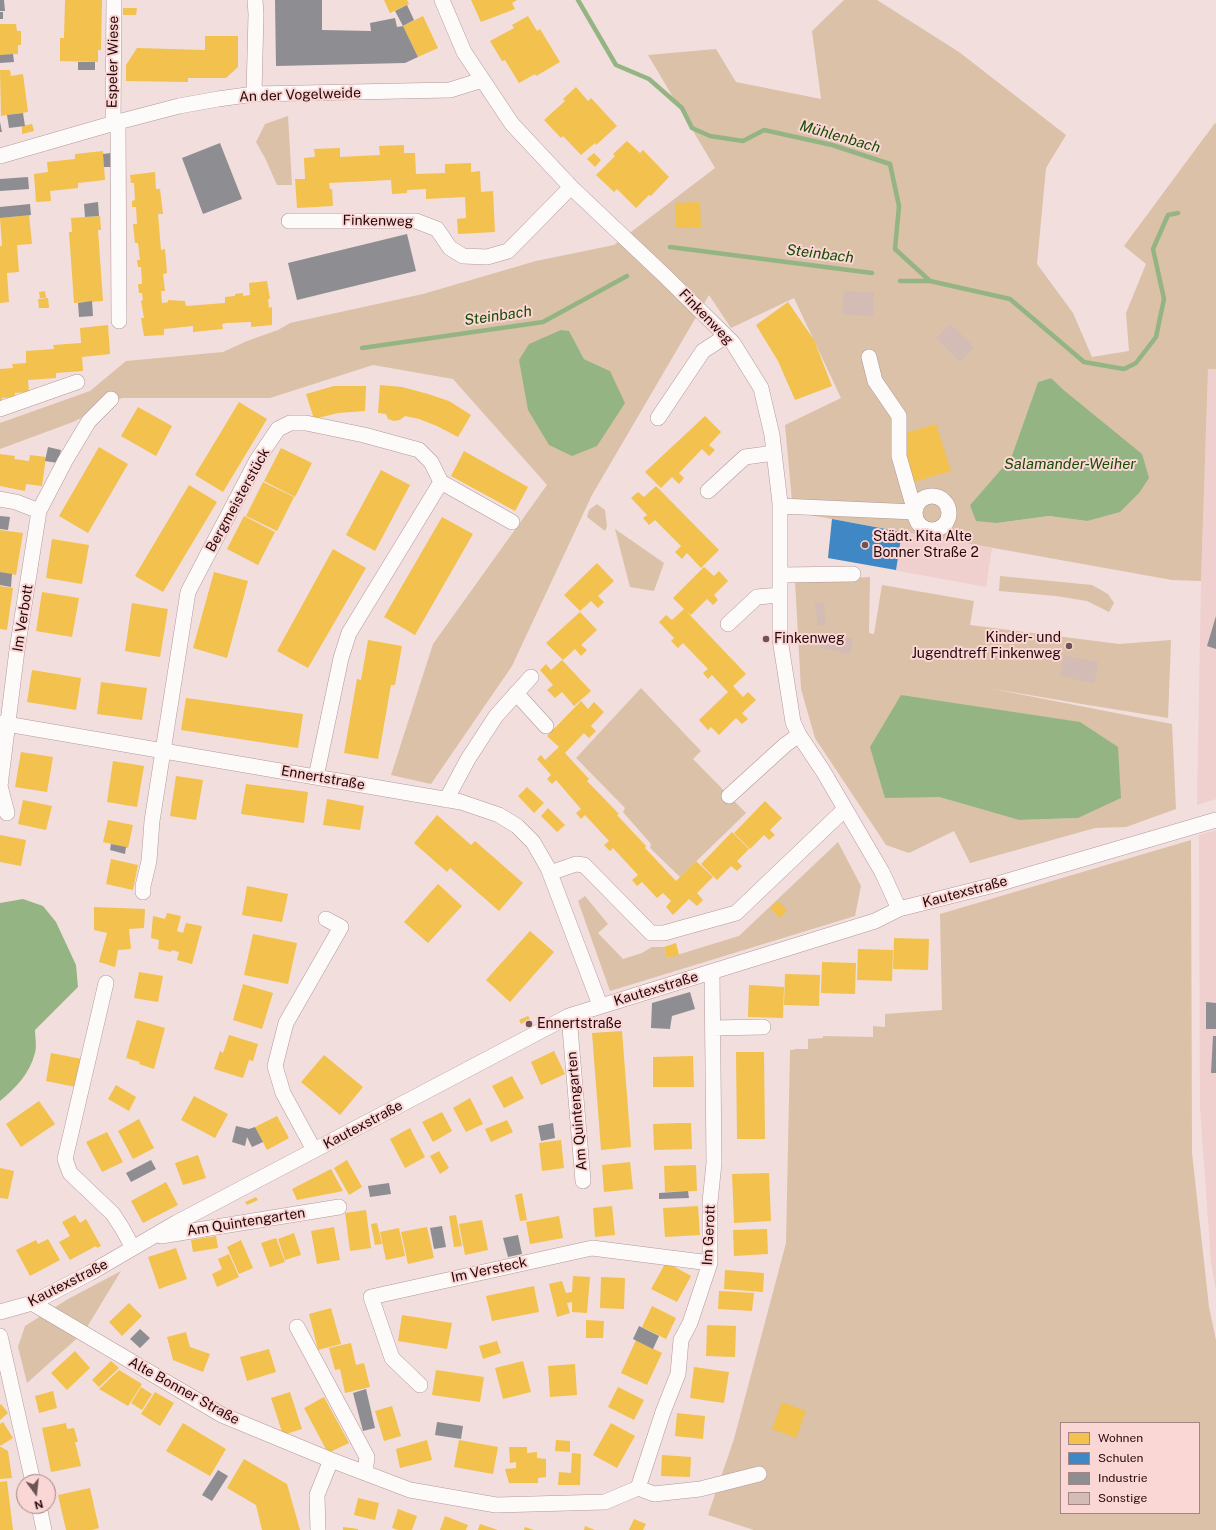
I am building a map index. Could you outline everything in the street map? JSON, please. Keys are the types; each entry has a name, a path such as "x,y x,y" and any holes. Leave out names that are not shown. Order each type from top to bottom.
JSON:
{"street":[{"name":"Espeler Wiese","path":"114,0 115,123"},
{"path":"254,94 255,0"},
{"name":"Finkenweg","path":"442,0 464,52 512,124 571,187 733,343 762,388 774,453 780,506 780,639 793,722 799,735 882,872 900,909"},
{"name":"An der Vogelweide","path":"0,156 179,106 254,94 450,90 482,80"},
{"path":"115,123 119,320"},
{"name":"Finkenweg","path":"289,221 416,221 437,229 450,248 463,256 487,257 508,252 571,187"},
{"path":"658,418 703,351 726,336"},
{"path":"780,506 915,512 899,456 899,416 875,381 869,357"},
{"path":"0,409 76,382"},
{"name":"Im Verbott","path":"4,723 39,512 65,461 89,421 111,399"},
{"name":"Bergmeisterstück","path":"163,751 188,592 257,460 278,429 290,423 306,423 364,435 419,450 431,462 440,482"},
{"path":"708,491 745,457 774,453"},
{"path":"316,777 341,658 349,633 440,482 512,522"},
{"path":"0,499 16,502 39,512"},
{"path":"781,575 853,574"},
{"path":"728,624 756,597 780,595"},
{"path":"446,800 468,759 496,716 531,677"},
{"path":"516,694 546,726"},
{"path":"3,804 0,786 4,723"},
{"name":"Ennertstraße","path":"4,723 461,802 499,815 517,826 533,842 550,873 600,1006"},
{"path":"729,796 785,745 799,735"},
{"path":"143,892 149,861 152,821 163,751"},
{"path":"550,873 576,864 584,865 650,933 664,933 736,913 845,809"},
{"name":"Kautexstraße","path":"0,1312 32,1304 152,1238 176,1223 569,1016 875,921 900,909 994,885 1216,820"},
{"path":"314,1150 283,1093 276,1066 286,1023 341,927 326,919"},
{"name":"Im Gerott","path":"638,1488 678,1374 681,1340 690,1323 710,1263 710,1202 714,1163 712,972"},
{"path":"106,983 66,1159 70,1172 113,1214 133,1248"},
{"name":"Am Quintengarten","path":"569,1016 583,1181"},
{"path":"713,1028 763,1027"},
{"name":"Am Quintengarten","path":"152,1238 339,1207"},
{"name":"Im Versteck","path":"420,1385 392,1358 372,1297 592,1248 710,1263"},
{"name":"Alte Bonner Straße","path":"32,1304 222,1415 331,1460 410,1490 496,1505 605,1502 638,1488"},
{"path":"297,1327 368,1457 365,1473"},
{"path":"0,1336 31,1474"},
{"path":"318,1530 317,1495 331,1460"},
{"path":"638,1488 654,1494 700,1489 759,1474"},
{"path":"41,1514 44,1530"}],"shaded area":[{"path":"844,0 877,0 959,52 1066,135 1046,168 1037,264 1073,313 1092,357 1129,351 1126,313 1146,264 1124,246 1215,123 1216,124 1216,369 1208,369 1201,581 1172,580 793,512 785,425 841,398 794,298 731,328 709,295 592,495 512,666 431,784 391,775 433,644 547,485 453,379 373,365 270,398 122,398 73,422 0,449 0,423 90,391 126,361 223,352 247,341 278,330 290,323 423,294 536,261 614,245 715,168 648,55 716,49 736,82 821,99 812,31","holes":["569,332 584,359 610,371 549,445","1051,378 1066,392 1087,521 1049,516 997,523 970,505 1011,458 1038,382"]},
{"path":"288,116 292,185 277,185 256,142 265,124"},
{"path":"1208,368 1216,369 1216,799 1197,805 1201,581"},
{"path":"597,504 605,510 607,526 605,531 587,517 589,510"},
{"path":"832,519 992,548 986,587 828,558"},
{"path":"615,529 664,563 654,591 630,587"},
{"path":"1000,576 1092,585 1108,594 1114,603 1109,612 1087,601 1056,596 999,591"},
{"path":"870,577 869,633 874,634 882,585 974,601 970,625 1119,644 1171,640 1168,718 988,688 1172,724 1176,809 1126,827 1095,828 970,863 954,831 909,853 886,845 815,738 801,689 795,581","holes":["939,797 1078,818 1019,820"]},
{"path":"641,688 701,751 693,759 746,813 680,877 650,848 651,844 623,812 625,808 576,758"},
{"path":"1216,830 1216,1291 1211,1262 1200,1107 1199,835"},
{"path":"1191,840 1192,1153 1209,1307 1216,1340 1216,1530 754,1530 708,1515 734,1439 786,1243 790,1050 808,1049 808,1039 823,1038 823,1036 873,1037 873,1026 885,1027 885,1014 942,1010 940,914"},
{"path":"838,842 861,886 855,916 610,991 578,901 585,896 608,924 598,933 623,959 642,953 652,947 664,947 667,958 739,936"},
{"path":"121,1271 84,1332 27,1383 18,1347 25,1326 68,1299"}],"water":[{"path":"561,330 569,331 584,359 610,371 625,403 597,446 572,456 549,445 528,410 519,360 529,344"},
{"name":"Salamander-Weiher","path":"1051,378 1142,454 1149,478 1139,493 1120,512 1087,521 1049,516 997,523 976,521 970,505 1011,458 1038,382"},
{"path":"901,695 1080,722 1118,747 1121,798 1078,818 1019,820 939,797 885,798 870,747"},
{"path":"23,899 43,906 56,922 76,965 78,987 35,1030 36,1050 30,1067 22,1080 0,1101 0,903"}],"building: Wohnen":[{"path":"65,0 102,0 101,50 98,50 98,62 60,61 60,38 64,38"},
{"path":"384,0 407,0 409,4 390,13"},
{"path":"471,0 517,0 512,3 515,9 481,22"},
{"path":"123,8 137,8 136,15 123,15"},
{"path":"423,16 438,48 418,57 403,26"},
{"path":"528,16 537,31 540,29 560,62 536,76 535,74 519,83 505,60 502,61 490,41 514,28 512,25"},
{"path":"0,24 16,24 17,31 21,31 21,45 18,45 18,54 0,55"},
{"path":"205,36 238,36 238,67 226,78 188,78 188,82 126,81 126,65 137,48 205,50"},
{"path":"0,70 10,70 11,76 23,74 28,112 1,116"},
{"path":"576,87 588,101 591,98 617,126 596,145 595,143 581,155 563,136 561,138 544,120 565,101 563,99"},
{"path":"32,124 34,131 22,134 22,126"},
{"path":"627,141 640,153 643,150 669,177 651,196 649,195 636,208 617,189 614,192 596,175 615,156 613,154"},
{"path":"404,145 404,153 415,153 416,174 445,173 445,164 471,163 471,172 480,171 481,192 493,191 495,232 458,234 457,219 466,218 465,197 426,199 426,189 407,190 407,193 392,194 391,180 329,183 330,189 332,189 333,206 297,208 295,179 305,179 304,158 315,157 314,149 340,148 340,157 380,155 379,146"},
{"path":"103,151 105,180 78,183 78,188 50,191 51,201 36,202 34,174 48,172 47,162 75,159 75,154"},
{"path":"594,153 601,160 595,167 587,159"},
{"path":"155,172 156,189 160,189 163,214 158,214 161,250 165,249 167,273 163,274 165,291 161,291 162,303 168,302 168,300 185,301 186,306 225,303 225,297 243,293 243,296 250,295 249,283 267,281 270,299 268,299 269,308 272,307 272,325 251,327 251,322 227,323 222,324 223,329 193,332 193,326 164,329 164,335 144,336 141,318 144,318 141,301 143,300 142,293 139,293 138,284 142,284 141,267 138,267 137,260 140,260 138,243 135,243 133,224 137,224 136,207 132,207 132,201 135,200 134,183 131,183 130,175"},
{"path":"700,202 701,227 676,228 675,203"},
{"path":"29,215 32,244 17,245 19,272 7,273 9,302 0,303 0,246 2,246 0,218"},
{"path":"100,216 101,230 98,230 103,301 74,303 69,232 72,232 71,218"},
{"path":"45,291 46,298 40,298 39,292"},
{"path":"48,298 49,308 39,308 38,299"},
{"path":"788,302 814,340 832,386 795,400 778,361 756,325"},
{"path":"108,325 110,354 82,357 83,371 56,373 56,378 28,380 29,392 15,393 15,397 2,398 2,402 0,402 0,369 13,368 12,364 26,363 26,351 54,349 53,345 81,343 80,328"},
{"path":"380,385 402,387 428,394 449,401 471,415 458,437 419,419 405,416 400,420 394,421 388,419 386,414 378,413"},
{"path":"334,386 366,386 365,411 338,413 314,419 306,394"},
{"path":"239,402 267,419 223,492 195,475"},
{"path":"138,407 172,426 156,456 121,436"},
{"path":"705,416 721,432 709,445 715,450 709,456 702,449 679,473 684,478 679,484 672,477 661,488 645,472"},
{"path":"936,424 951,471 914,482 899,435"},
{"path":"99,447 128,464 88,533 59,516"},
{"path":"281,448 312,463 295,497 264,481"},
{"path":"464,451 528,487 515,511 451,476"},
{"path":"0,454 15,456 14,459 29,461 30,455 46,457 42,486 26,484 25,491 0,486"},
{"path":"381,470 410,485 375,551 346,535"},
{"path":"263,482 294,497 277,531 246,516"},
{"path":"189,485 217,502 163,592 135,576"},
{"path":"656,486 719,550 701,568 687,553 682,559 675,552 681,546 655,520 649,525 643,518 647,515 631,498 638,492 644,497"},
{"path":"244,516 275,532 258,565 227,549"},
{"path":"442,517 473,534 415,635 384,617"},
{"path":"0,530 23,533 16,575 0,572"},
{"path":"52,539 89,545 82,584 46,578"},
{"path":"333,549 366,568 308,668 277,651"},
{"path":"597,563 614,581 598,596 604,602 598,608 591,601 580,611 564,595"},
{"path":"704,567 714,576 719,571 728,581 714,595 718,600 713,605 707,599 691,615 687,612 746,674 733,686 743,697 748,692 756,700 742,713 748,719 742,724 736,718 719,735 711,727 708,730 699,720 728,692 712,675 708,679 703,673 708,669 683,643 678,648 671,641 674,638 659,622 666,615 672,620 684,609 673,598"},
{"path":"214,572 248,581 227,658 193,648"},
{"path":"0,586 13,588 7,630 0,629"},
{"path":"42,592 79,598 72,637 36,631"},
{"path":"132,603 168,609 160,657 125,651"},
{"path":"580,612 597,630 581,645 587,650 581,656 575,649 563,660 546,643"},
{"path":"368,640 402,646 395,685 391,685 378,759 344,753 357,679 361,680"},
{"path":"562,660 591,691 574,706 562,692 555,698 547,690 553,685 540,670 546,664 551,670"},
{"path":"32,670 81,678 76,710 27,702"},
{"path":"101,682 147,688 142,720 97,714"},
{"path":"186,698 303,714 298,748 181,730"},
{"path":"581,701 588,709 594,702 604,712 591,726 596,731 589,738 584,733 565,753 589,779 587,781 619,814 617,815 646,846 645,848 676,881 696,861 713,877 697,893 703,900 697,906 689,899 673,915 666,907 671,901 663,893 657,898 642,882 637,886 632,880 638,875 613,848 610,851 604,845 609,841 585,815 581,819 576,813 581,809 556,780 552,784 547,779 551,775 537,759 541,755 545,760 559,747 547,736"},
{"path":"21,752 53,757 47,792 15,787"},
{"path":"113,761 144,766 137,807 107,802"},
{"path":"176,776 203,780 196,820 170,816"},
{"path":"246,784 308,792 304,823 241,814"},
{"path":"527,787 544,803 534,813 518,796"},
{"path":"327,799 364,806 360,830 323,825"},
{"path":"23,800 52,806 46,830 18,824"},
{"path":"765,801 782,818 770,830 775,835 769,840 764,835 750,849 734,833"},
{"path":"548,808 565,825 557,832 541,816"},
{"path":"437,815 471,845 475,841 523,883 499,911 450,868 447,872 414,843"},
{"path":"108,820 133,825 128,848 103,842"},
{"path":"732,832 749,849 737,861 742,866 737,871 731,866 717,880 701,864"},
{"path":"0,835 26,840 21,866 0,862"},
{"path":"111,859 138,865 133,890 106,884"},
{"path":"438,884 462,906 428,943 404,922"},
{"path":"247,886 288,894 282,922 242,915"},
{"path":"778,901 787,911 780,918 770,908"},
{"path":"94,907 145,909 144,928 129,929 131,949 118,950 115,967 99,962 107,933 94,930"},
{"path":"167,913 181,916 177,931 183,933 186,923 202,926 192,964 177,960 179,952 158,949 159,940 151,938 153,916 165,919"},
{"path":"530,931 554,952 510,1002 486,980"},
{"path":"253,934 297,943 288,984 244,975"},
{"path":"894,938 929,939 928,970 893,969"},
{"path":"676,943 679,955 667,958 664,947"},
{"path":"858,949 893,950 892,981 857,980"},
{"path":"822,962 856,963 855,994 821,993"},
{"path":"139,972 163,976 158,1002 134,998"},
{"path":"785,974 820,975 819,1006 784,1005"},
{"path":"243,984 273,993 262,1029 233,1020"},
{"path":"749,985 784,987 783,1018 748,1017"},
{"path":"528,1016 530,1019 521,1024 519,1020"},
{"path":"137,1020 165,1028 154,1069 139,1064 140,1062 126,1058"},
{"path":"622,1031 631,1147 601,1150 592,1033"},
{"path":"229,1035 258,1044 253,1061 249,1060 243,1078 214,1069 220,1051 223,1053"},
{"path":"554,1051 565,1074 541,1085 531,1062"},
{"path":"736,1052 764,1052 765,1139 737,1139"},
{"path":"51,1053 82,1059 76,1087 46,1081"},
{"path":"324,1055 363,1087 340,1115 301,1082"},
{"path":"693,1056 694,1087 653,1087 653,1057"},
{"path":"512,1076 524,1098 504,1108 492,1086"},
{"path":"116,1085 136,1097 129,1111 108,1099"},
{"path":"194,1096 228,1114 215,1138 181,1120"},
{"path":"470,1098 483,1124 466,1132 453,1108"},
{"path":"39,1101 55,1124 21,1147 6,1124"},
{"path":"442,1112 452,1131 433,1142 422,1122"},
{"path":"277,1116 289,1138 267,1150 255,1127"},
{"path":"139,1119 154,1148 133,1159 118,1131"},
{"path":"507,1120 513,1132 491,1142 485,1129"},
{"path":"691,1123 692,1149 654,1150 653,1124"},
{"path":"410,1128 425,1157 405,1168 390,1139"},
{"path":"107,1132 123,1162 102,1172 86,1142"},
{"path":"561,1140 564,1168 542,1171 539,1143"},
{"path":"439,1151 449,1168 440,1174 430,1156"},
{"path":"198,1155 206,1178 183,1185 175,1163"},
{"path":"347,1160 362,1187 349,1195 334,1168"},
{"path":"630,1162 633,1189 604,1192 602,1165"},
{"path":"696,1165 697,1191 665,1192 664,1166"},
{"path":"0,1168 14,1171 8,1199 0,1198"},
{"path":"331,1169 343,1191 297,1200 292,1189"},
{"path":"769,1173 771,1221 734,1223 732,1174"},
{"path":"166,1182 178,1205 143,1223 131,1201"},
{"path":"522,1193 527,1220 520,1221 515,1195"},
{"path":"256,1197 258,1200 247,1205 245,1202"},
{"path":"612,1206 615,1235 595,1237 593,1208"},
{"path":"698,1206 700,1235 665,1237 663,1208"},
{"path":"366,1210 371,1248 350,1251 345,1213"},
{"path":"75,1215 80,1223 86,1219 101,1246 97,1248 96,1246 70,1260 59,1242 70,1236 62,1222"},
{"path":"456,1215 462,1246 454,1247 449,1216"},
{"path":"559,1216 563,1238 530,1244 526,1222"},
{"path":"482,1220 488,1250 465,1255 459,1224"},
{"path":"377,1223 382,1244 375,1245 371,1224"},
{"path":"334,1227 340,1260 317,1264 311,1231"},
{"path":"427,1227 434,1258 408,1264 401,1232"},
{"path":"399,1228 405,1256 386,1260 380,1232"},
{"path":"767,1229 768,1254 734,1256 733,1230"},
{"path":"294,1233 301,1255 285,1260 278,1239"},
{"path":"216,1236 218,1248 193,1252 191,1240"},
{"path":"276,1238 285,1262 270,1267 261,1243"},
{"path":"48,1239 60,1260 30,1276 16,1250 36,1240 38,1244"},
{"path":"241,1240 253,1268 239,1274 227,1247"},
{"path":"176,1248 187,1279 159,1289 148,1257"},
{"path":"229,1254 239,1277 217,1287 212,1274 222,1269 218,1259"},
{"path":"666,1262 691,1276 677,1302 651,1289"},
{"path":"725,1270 764,1273 763,1292 724,1289"},
{"path":"573,1276 590,1277 587,1313 572,1312 572,1302 567,1303 570,1313 557,1317 549,1284 562,1281 566,1293 572,1292"},
{"path":"601,1277 625,1278 624,1309 600,1308"},
{"path":"534,1286 539,1312 492,1321 486,1296"},
{"path":"719,1291 754,1293 752,1311 718,1309"},
{"path":"129,1303 142,1316 122,1336 109,1322"},
{"path":"652,1306 676,1318 666,1339 642,1327"},
{"path":"331,1308 341,1344 318,1350 309,1314"},
{"path":"402,1315 452,1323 447,1349 398,1341"},
{"path":"586,1320 604,1321 603,1338 586,1338"},
{"path":"707,1325 736,1326 735,1357 706,1356"},
{"path":"186,1332 190,1347 210,1354 203,1372 173,1360 167,1337"},
{"path":"636,1340 662,1353 647,1385 621,1373"},
{"path":"497,1341 501,1353 483,1359 479,1346"},
{"path":"351,1343 356,1365 364,1363 370,1387 345,1393 340,1369 335,1370 329,1348"},
{"path":"269,1349 276,1372 247,1381 240,1357"},
{"path":"75,1351 90,1368 67,1390 51,1373"},
{"path":"111,1361 119,1368 99,1387 92,1380"},
{"path":"523,1361 531,1392 503,1399 495,1368"},
{"path":"575,1364 577,1395 550,1397 548,1366"},
{"path":"694,1367 729,1372 724,1403 690,1398"},
{"path":"119,1370 142,1384 128,1406 99,1389"},
{"path":"436,1370 484,1377 480,1402 432,1395"},
{"path":"141,1387 152,1394 142,1410 131,1403"},
{"path":"618,1387 644,1400 634,1420 608,1407"},
{"path":"53,1391 57,1408 39,1413 35,1396"},
{"path":"155,1392 174,1403 160,1426 141,1414"},
{"path":"290,1392 302,1429 283,1435 271,1398"},
{"path":"324,1397 349,1443 328,1453 304,1408"},
{"path":"782,1402 806,1411 796,1438 772,1429"},
{"path":"1,1404 8,1413 0,1420 0,1405"},
{"path":"392,1406 401,1436 384,1441 375,1411"},
{"path":"677,1413 705,1416 703,1439 675,1436"},
{"path":"3,1422 13,1438 0,1446 0,1424"},
{"path":"66,1423 67,1429 74,1428 78,1442 75,1442 81,1466 51,1472 42,1428"},
{"path":"183,1423 226,1449 210,1476 166,1451"},
{"path":"611,1423 635,1436 617,1468 593,1455"},
{"path":"427,1440 432,1460 400,1468 396,1449"},
{"path":"459,1440 498,1447 493,1474 454,1467"},
{"path":"556,1440 570,1441 570,1452 555,1451"},
{"path":"0,1447 8,1451 12,1478 0,1479"},
{"path":"509,1447 527,1447 527,1453 537,1452 537,1458 546,1459 546,1477 538,1478 538,1483 509,1483 505,1469 516,1468 516,1462 510,1463"},
{"path":"572,1453 581,1454 580,1485 558,1485 559,1472 571,1473"},
{"path":"662,1455 691,1457 690,1477 661,1476"},
{"path":"244,1459 287,1484 300,1530 262,1530 256,1505 227,1488"},
{"path":"7,1481 13,1530 0,1530 0,1482"},
{"path":"90,1488 99,1528 92,1530 66,1530 58,1495"},
{"path":"358,1498 379,1503 375,1520 354,1515"},
{"path":"398,1509 417,1516 412,1530 398,1530 392,1528"},
{"path":"445,1516 468,1525 466,1530 440,1530"},
{"path":"634,1519 646,1524 643,1530 629,1530"},
{"path":"480,1524 498,1530 478,1530"},
{"path":"585,1526 595,1530 584,1530"},
{"path":"343,1527 358,1529 358,1530 343,1530"},
{"path":"525,1527 534,1530 524,1530"}],"building: Schulen":[{"name":"Städt. Kita Alte Bonner Straße 2","path":"832,519 902,532 896,570 828,558"}],"building: Industrie":[{"path":"0,0 4,0 5,11 0,11"},
{"path":"275,0 322,0 322,30 371,31 370,23 395,18 397,27 403,26 418,57 405,63 276,66"},
{"path":"407,5 414,20 403,26 395,11"},
{"path":"0,12 3,12 3,19 0,19"},
{"path":"13,54 14,62 0,63 0,55"},
{"path":"78,62 95,62 95,70 78,70"},
{"path":"23,113 25,126 9,128 7,115"},
{"path":"220,143 242,199 203,214 182,158"},
{"path":"111,153 112,167 104,167 103,154"},
{"path":"28,177 29,189 0,191 0,179"},
{"path":"98,202 99,216 85,217 84,204"},
{"path":"30,204 31,215 0,218 0,207"},
{"path":"407,234 416,271 297,300 288,263"},
{"path":"92,301 93,316 79,317 78,303"},
{"path":"48,447 61,450 58,463 45,461"},
{"path":"0,516 10,517 8,530 0,529"},
{"path":"0,572 12,574 11,587 0,585"},
{"path":"1216,616 1216,649 1207,646"},
{"path":"111,844 126,847 125,854 110,850"},
{"path":"690,992 695,1009 672,1016 670,1029 651,1028 652,1003"},
{"path":"1206,1002 1216,1003 1216,1029 1206,1029"},
{"path":"1213,1036 1216,1036 1216,1073 1211,1073"},
{"path":"553,1123 555,1138 541,1141 538,1126"},
{"path":"236,1126 249,1129 255,1127 263,1142 252,1147 247,1137 245,1146 232,1142"},
{"path":"151,1160 156,1169 131,1182 126,1173"},
{"path":"389,1183 391,1194 370,1197 368,1186"},
{"path":"688,1191 689,1198 659,1199 659,1193"},
{"path":"442,1226 446,1247 434,1249 430,1228"},
{"path":"518,1235 522,1254 508,1257 503,1238"},
{"path":"639,1326 659,1336 653,1349 633,1339"},
{"path":"140,1329 150,1338 140,1348 130,1339"},
{"path":"366,1389 375,1428 363,1431 353,1393"},
{"path":"437,1422 463,1426 461,1439 435,1435"},
{"path":"218,1470 228,1476 212,1501 202,1495"}],"building: Sonstige":[{"path":"844,291 874,293 873,316 842,314"},
{"path":"950,324 974,347 960,362 936,338"},
{"path":"823,602 826,624 818,626 815,603"},
{"path":"824,633 853,639 850,654 820,648"},
{"path":"1064,656 1098,662 1094,683 1060,676"}],"waterway":[{"name":"Mühlenbach","path":"578,0 616,65 649,79 682,108 692,128 710,136 743,141 764,130 832,145 890,164 899,206 895,249 930,281 1010,299 1084,362 1124,369 1136,363 1156,337 1164,299 1153,249 1168,215 1178,213"},
{"name":"Steinbach","path":"670,247 872,273"},
{"name":"Steinbach","path":"362,348 543,322 627,276"},
{"name":"Steinbach","path":"900,281 930,281"}],"place":[{"name":"Städt. Kita Alte Bonner Straße 2","path":"865,545"},
{"name":"Finkenweg","path":"766,639"},
{"name":"Kinder- und Jugendtreff Finkenweg","path":"1069,646"},
{"name":"Ennertstraße","path":"529,1024"}]}
